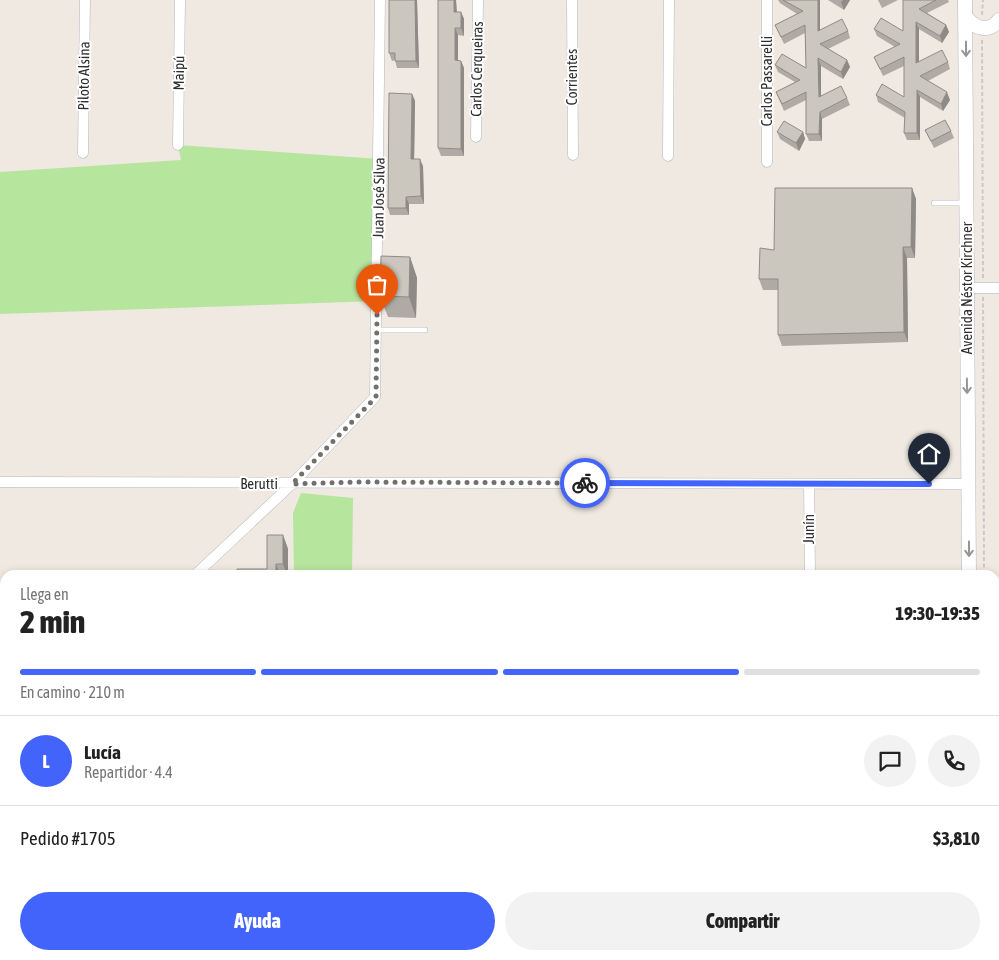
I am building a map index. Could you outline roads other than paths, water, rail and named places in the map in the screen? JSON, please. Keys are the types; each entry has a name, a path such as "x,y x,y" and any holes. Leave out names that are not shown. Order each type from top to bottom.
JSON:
{"main road":[{"name":"Avenida Néstor Kirchner","path":"965,0 969,570"},
{"path":"966,16 970,22 982,29 994,26 999,20"}],"street":[{"name":"Piloto Alsina","path":"83,153 85,0"},
{"name":"Maipú","path":"178,145 180,0"},
{"name":"Juan José Silva","path":"292,484 376,397 380,0"},
{"name":"Carlos Cerqueiras","path":"476,137 478,0"},
{"name":"Corrientes","path":"572,0 573,155"},
{"path":"668,156 669,0"},
{"name":"Carlos Passarelli","path":"767,0 767,162"},
{"path":"966,288 999,288"},
{"name":"Berutti","path":"0,482 969,484"},
{"path":"201,570 292,484"},
{"name":"Junín","path":"809,484 810,570"}],"lane":[{"path":"934,203 966,203"},
{"path":"376,330 425,330"}]}
